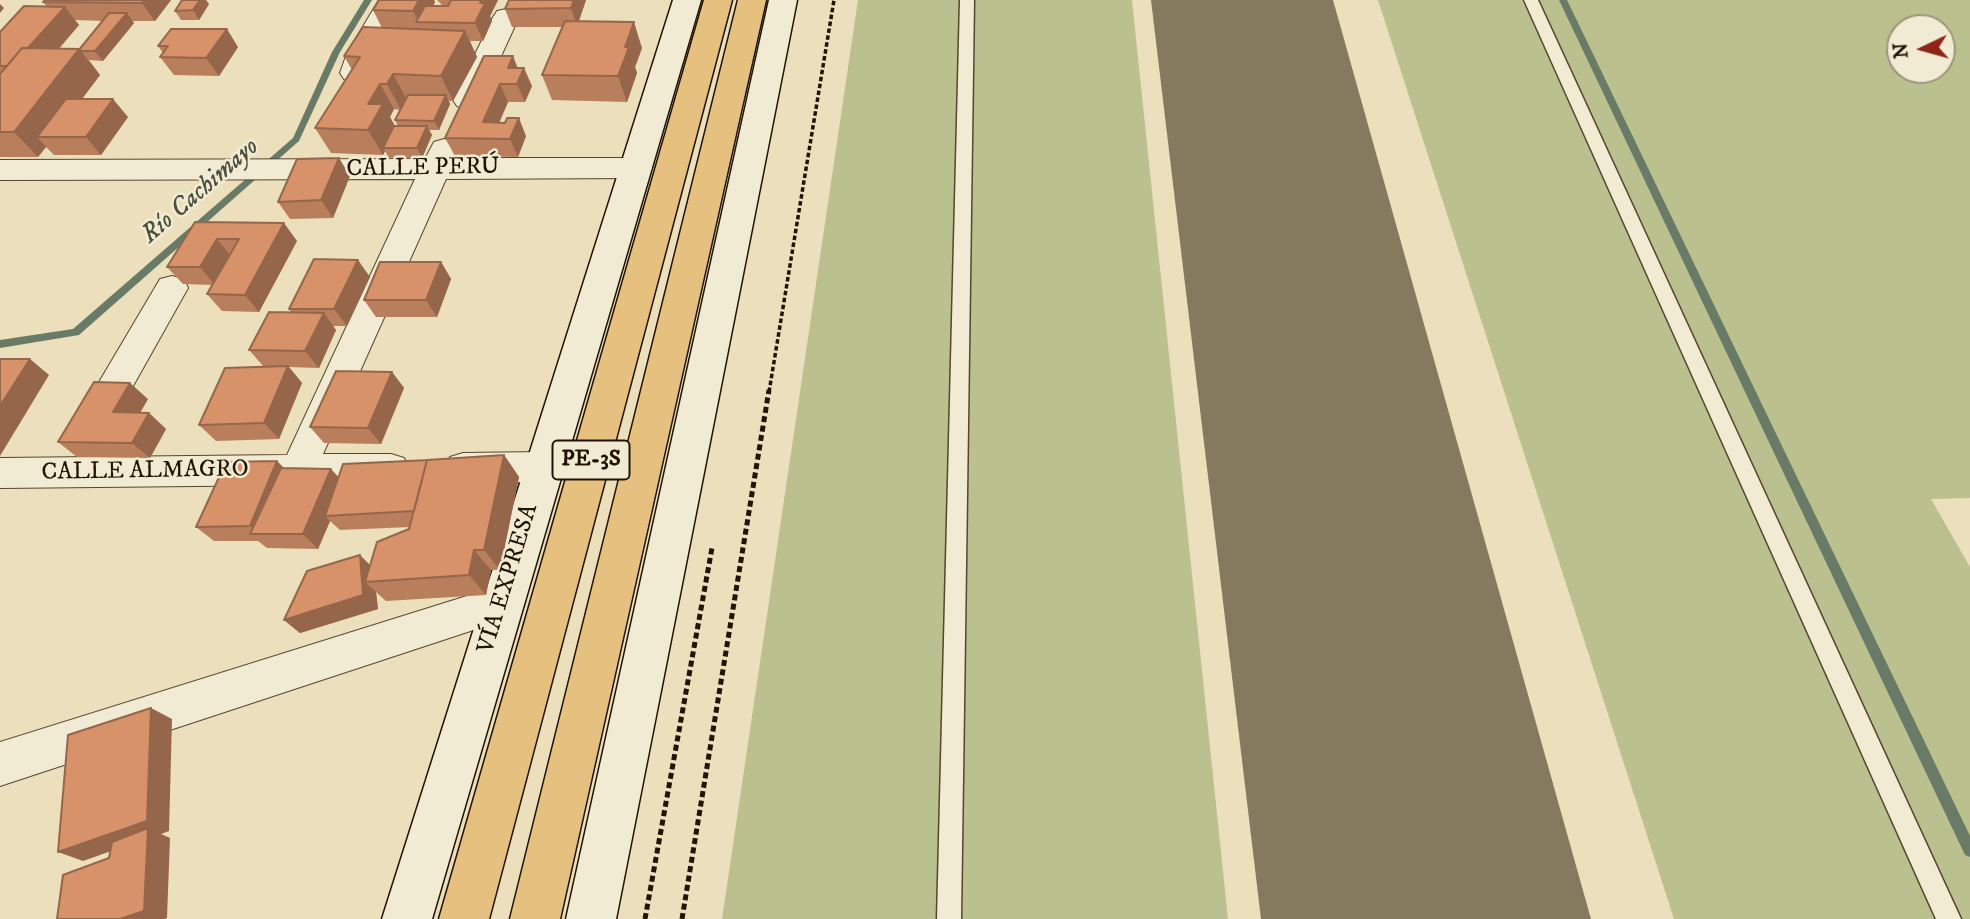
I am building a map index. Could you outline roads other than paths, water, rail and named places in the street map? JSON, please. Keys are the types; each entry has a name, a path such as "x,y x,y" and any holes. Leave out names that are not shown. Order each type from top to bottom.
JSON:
{"main road":[{"name":"VÍA EXPRESA","path":"407,919 687,0"},
{"name":"VÍA EXPRESA","path":"464,919 719,0"},
{"name":"PE-3S","path":"536,919 752,0"},
{"path":"592,919 783,0"}],"street":[{"path":"344,100 361,52 391,0"},
{"path":"298,470 506,17"},
{"name":"CALLE PERÚ","path":"0,170 238,168 306,162 435,168 637,168"},
{"path":"66,472 172,288"},
{"name":"CALLE ALMAGRO","path":"0,473 543,467"},
{"path":"0,764 502,603"}],"lane":[{"path":"948,919 967,0"},
{"path":"1531,0 1949,919"}],"waterway":[{"name":"Río Cachimayo","path":"0,344 76,332 296,139 336,52 368,0"},
{"path":"1563,0 1970,850"}]}
